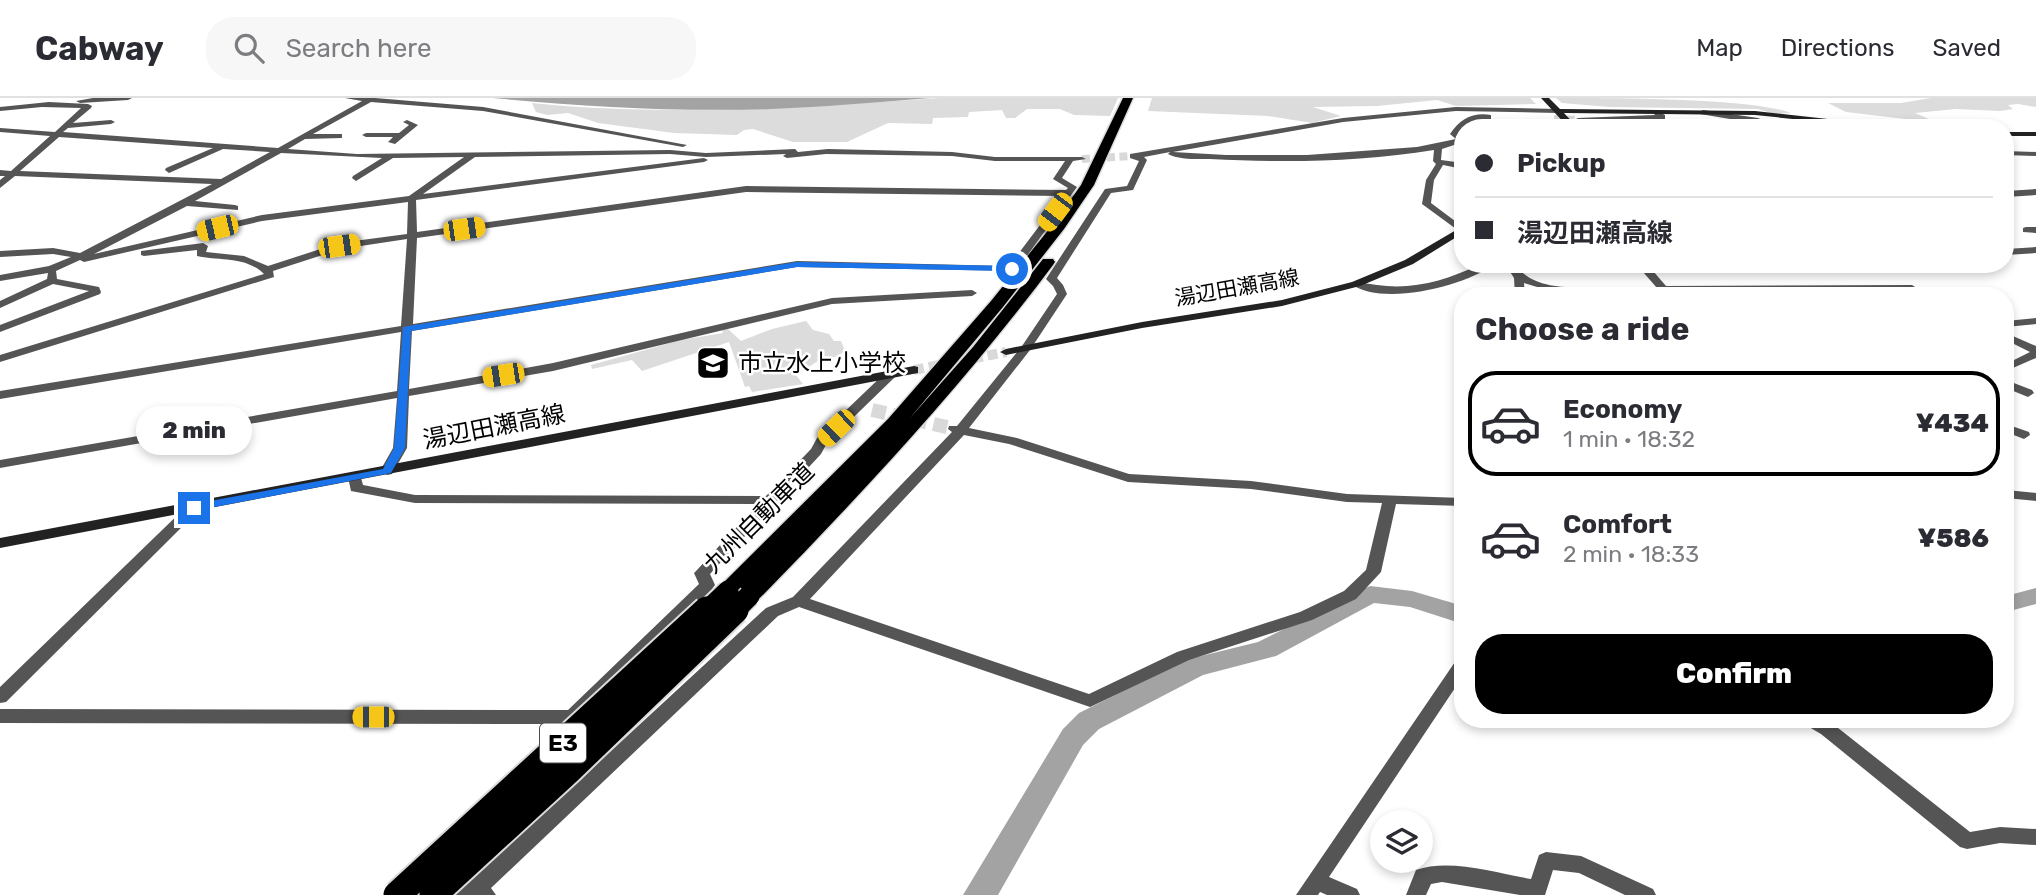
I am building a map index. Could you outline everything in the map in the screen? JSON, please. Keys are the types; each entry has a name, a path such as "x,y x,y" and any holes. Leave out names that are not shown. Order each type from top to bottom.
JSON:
{"highway":[{"name":"九州自動車道","path":"397,895 738,594 913,429 1093,185 1111,151 1128,98"},
{"path":"1129,126 1141,98"},
{"name":"九州自動車道","path":"433,895 569,770 738,594"}],"main road":[{"path":"1552,108 1657,113 1703,112 1818,119"},
{"path":"1552,108 1567,119"},
{"path":"2014,134 2036,134"},
{"name":"湯辺田瀬高線","path":"1006,352 1282,303 1356,285 1409,262 1454,235"},
{"name":"湯辺田瀬高線","path":"0,543 914,370"}],"street":[{"path":"349,98 483,110 729,151 828,151 952,154 995,159 1082,159"},
{"path":"0,307 80,258 186,203 371,99"},
{"path":"0,109 127,100"},
{"path":"0,185 88,106 43,104"},
{"path":"1471,119 1480,115 1499,119 1552,108"},
{"path":"383,895 477,893 772,612 799,601 956,430 1026,348 1062,294 1051,279 1108,191 1130,188 1143,160 1134,156 1343,120 1456,109 1552,108"},
{"path":"1703,112 1717,116 1761,119"},
{"path":"1632,119 1662,117 1657,113"},
{"path":"66,126 111,122"},
{"path":"366,135 396,139 414,125 407,122"},
{"path":"0,130 55,136 120,140 139,138 222,147 380,156 670,152 706,155 795,151"},
{"path":"301,137 339,136"},
{"path":"125,149 139,138"},
{"path":"380,156 399,141 396,139"},
{"path":"1160,152 1197,156 1297,157 1438,147 1454,142"},
{"path":"169,170 222,147"},
{"path":"1438,147 1438,162 1430,180 1426,204 1454,224"},
{"path":"80,258 262,218 720,158 762,159 828,151"},
{"path":"2014,153 2036,154"},
{"path":"356,178 392,155"},
{"path":"412,198 472,155"},
{"path":"0,395 797,264 1012,269 1073,187 1057,179 1071,159"},
{"path":"1438,162 1454,165"},
{"path":"0,173 223,182"},
{"path":"267,270 339,246 746,189 1069,193"},
{"path":"2031,192 2036,198"},
{"path":"387,471 400,448 412,198"},
{"path":"186,203 235,208"},
{"path":"0,254 52,251 80,258 203,246 200,254 261,264 270,275 0,359"},
{"path":"2014,251 2036,250"},
{"path":"1356,285 1370,290 1401,290 1445,282 1468,273"},
{"path":"1516,273 1520,287"},
{"path":"1649,273 1662,287"},
{"path":"0,278 50,275 95,289 96,292 0,329"},
{"path":"1519,278 1547,287"},
{"path":"0,464 553,367 832,301 972,293"},
{"path":"0,307 26,318"},
{"path":"2014,323 2036,321"},
{"path":"2014,340 2036,352"},
{"path":"2014,364 2036,352"},
{"path":"0,716 572,717 707,585 702,573 822,441 891,374"},
{"path":"2014,387 2028,393"},
{"path":"858,407 872,410"},
{"path":"956,430 1012,441 1128,478 1251,485 1347,498 1454,502"},
{"path":"2014,431 2024,435"},
{"path":"355,477 356,488 415,499 770,500"},
{"path":"2014,495 2036,497"},
{"path":"799,601 1090,701 1182,656 1306,616 1350,595 1373,572 1390,499"},
{"path":"0,697 194,508"},
{"path":"1350,895 1310,888 1454,676"},
{"path":"1825,728 1967,841 2000,835 2036,837"},
{"path":"1416,895 1423,876 1442,873 1538,889 1546,861 1581,864 1646,895"}],"shaded area":[{"path":"493,98 931,98 791,108 701,110"},
{"path":"939,98 1118,98 1110,116 1074,115 1060,109 1027,109 1015,118 1006,118 1002,110 969,112 968,117 933,118 932,124 888,123 847,142 793,142 753,129 744,130 737,135 674,133 598,123 568,113 547,115 536,112 532,103 684,110"},
{"path":"1152,98 1530,98 1536,104 1456,106 1437,100 1377,106 1313,107 1341,116 1312,123 1268,116 1148,111"},
{"path":"1556,98 1745,104 1791,113 1774,114 1758,109 1609,107 1562,103"},
{"path":"1931,98 2036,98 2036,107 2018,104 2008,105 2013,109 2000,111 1956,109 1915,113 1929,119 1846,112 1828,103 1901,103"},
{"path":"806,321 813,330 829,334 834,341 841,341 845,351 838,356 818,361 796,375 803,384 752,392 749,386 745,387 729,342 642,371 632,360 592,369 591,365 681,340 723,333 722,330 728,329 741,341 772,329"}],"waterway":[{"path":"980,895 1073,737 1089,721 1195,667 1266,649 1370,594 1412,599 1454,612"},
{"path":"2014,602 2036,596"}],"tunnel":[{"path":"1082,159 1132,156"},
{"path":"914,370 1006,352"},
{"path":"872,410 951,428"}],"place":[{"name":"市立水上小学校","path":"713,363"}],"route":[{"path":"194,508 387,471 400,448 406,329 797,264 1012,269"}]}
